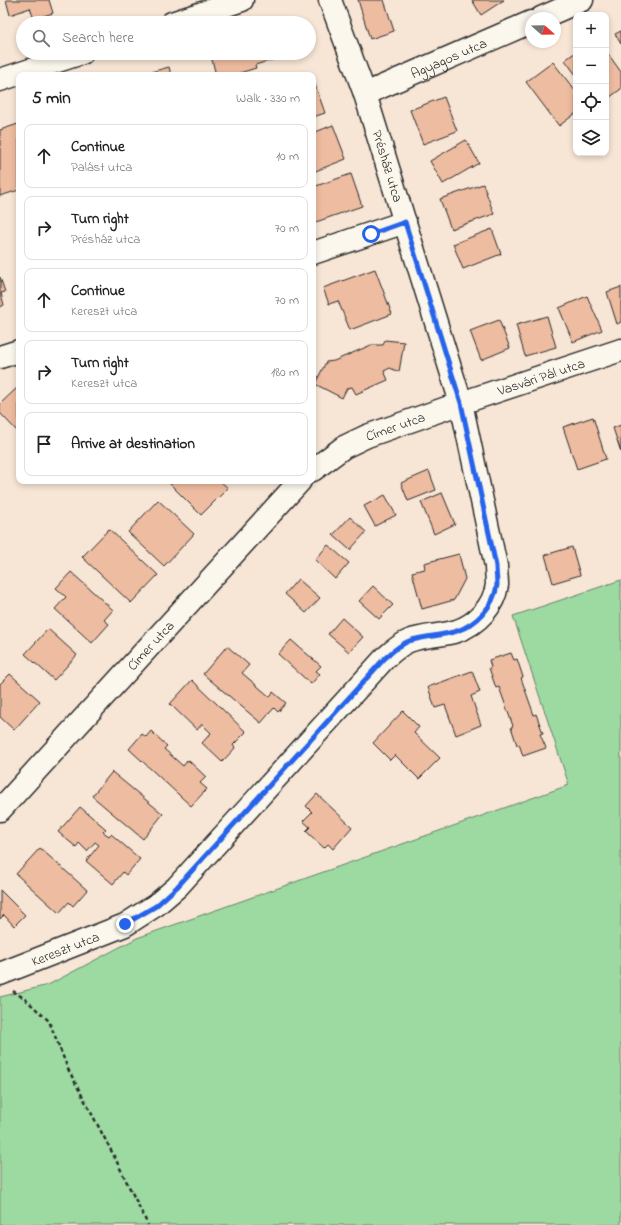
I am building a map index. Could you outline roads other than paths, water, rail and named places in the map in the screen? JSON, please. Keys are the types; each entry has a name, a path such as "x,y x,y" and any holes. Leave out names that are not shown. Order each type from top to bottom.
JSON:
{"street":[{"path":"193,16 242,0"},
{"name":"Présház utca","path":"330,0 365,94 461,403"},
{"path":"555,12 582,0"},
{"name":"Agyagos utca","path":"365,94 525,25"},
{"path":"24,72 61,60"},
{"path":"0,80 16,75"},
{"path":"316,252 405,222"},
{"name":"Vasvári Pál utca","path":"461,403 621,350"},
{"path":"0,358 16,352"},
{"name":"Címer utca","path":"316,468 344,447 367,436 461,403"},
{"name":"Kereszt utca","path":"6,982 125,924 156,906 177,887 384,659 397,647 408,641 457,631 480,618 495,594 497,583 496,566 461,403"},
{"name":"Címer utca","path":"0,810 297,484"}]}
